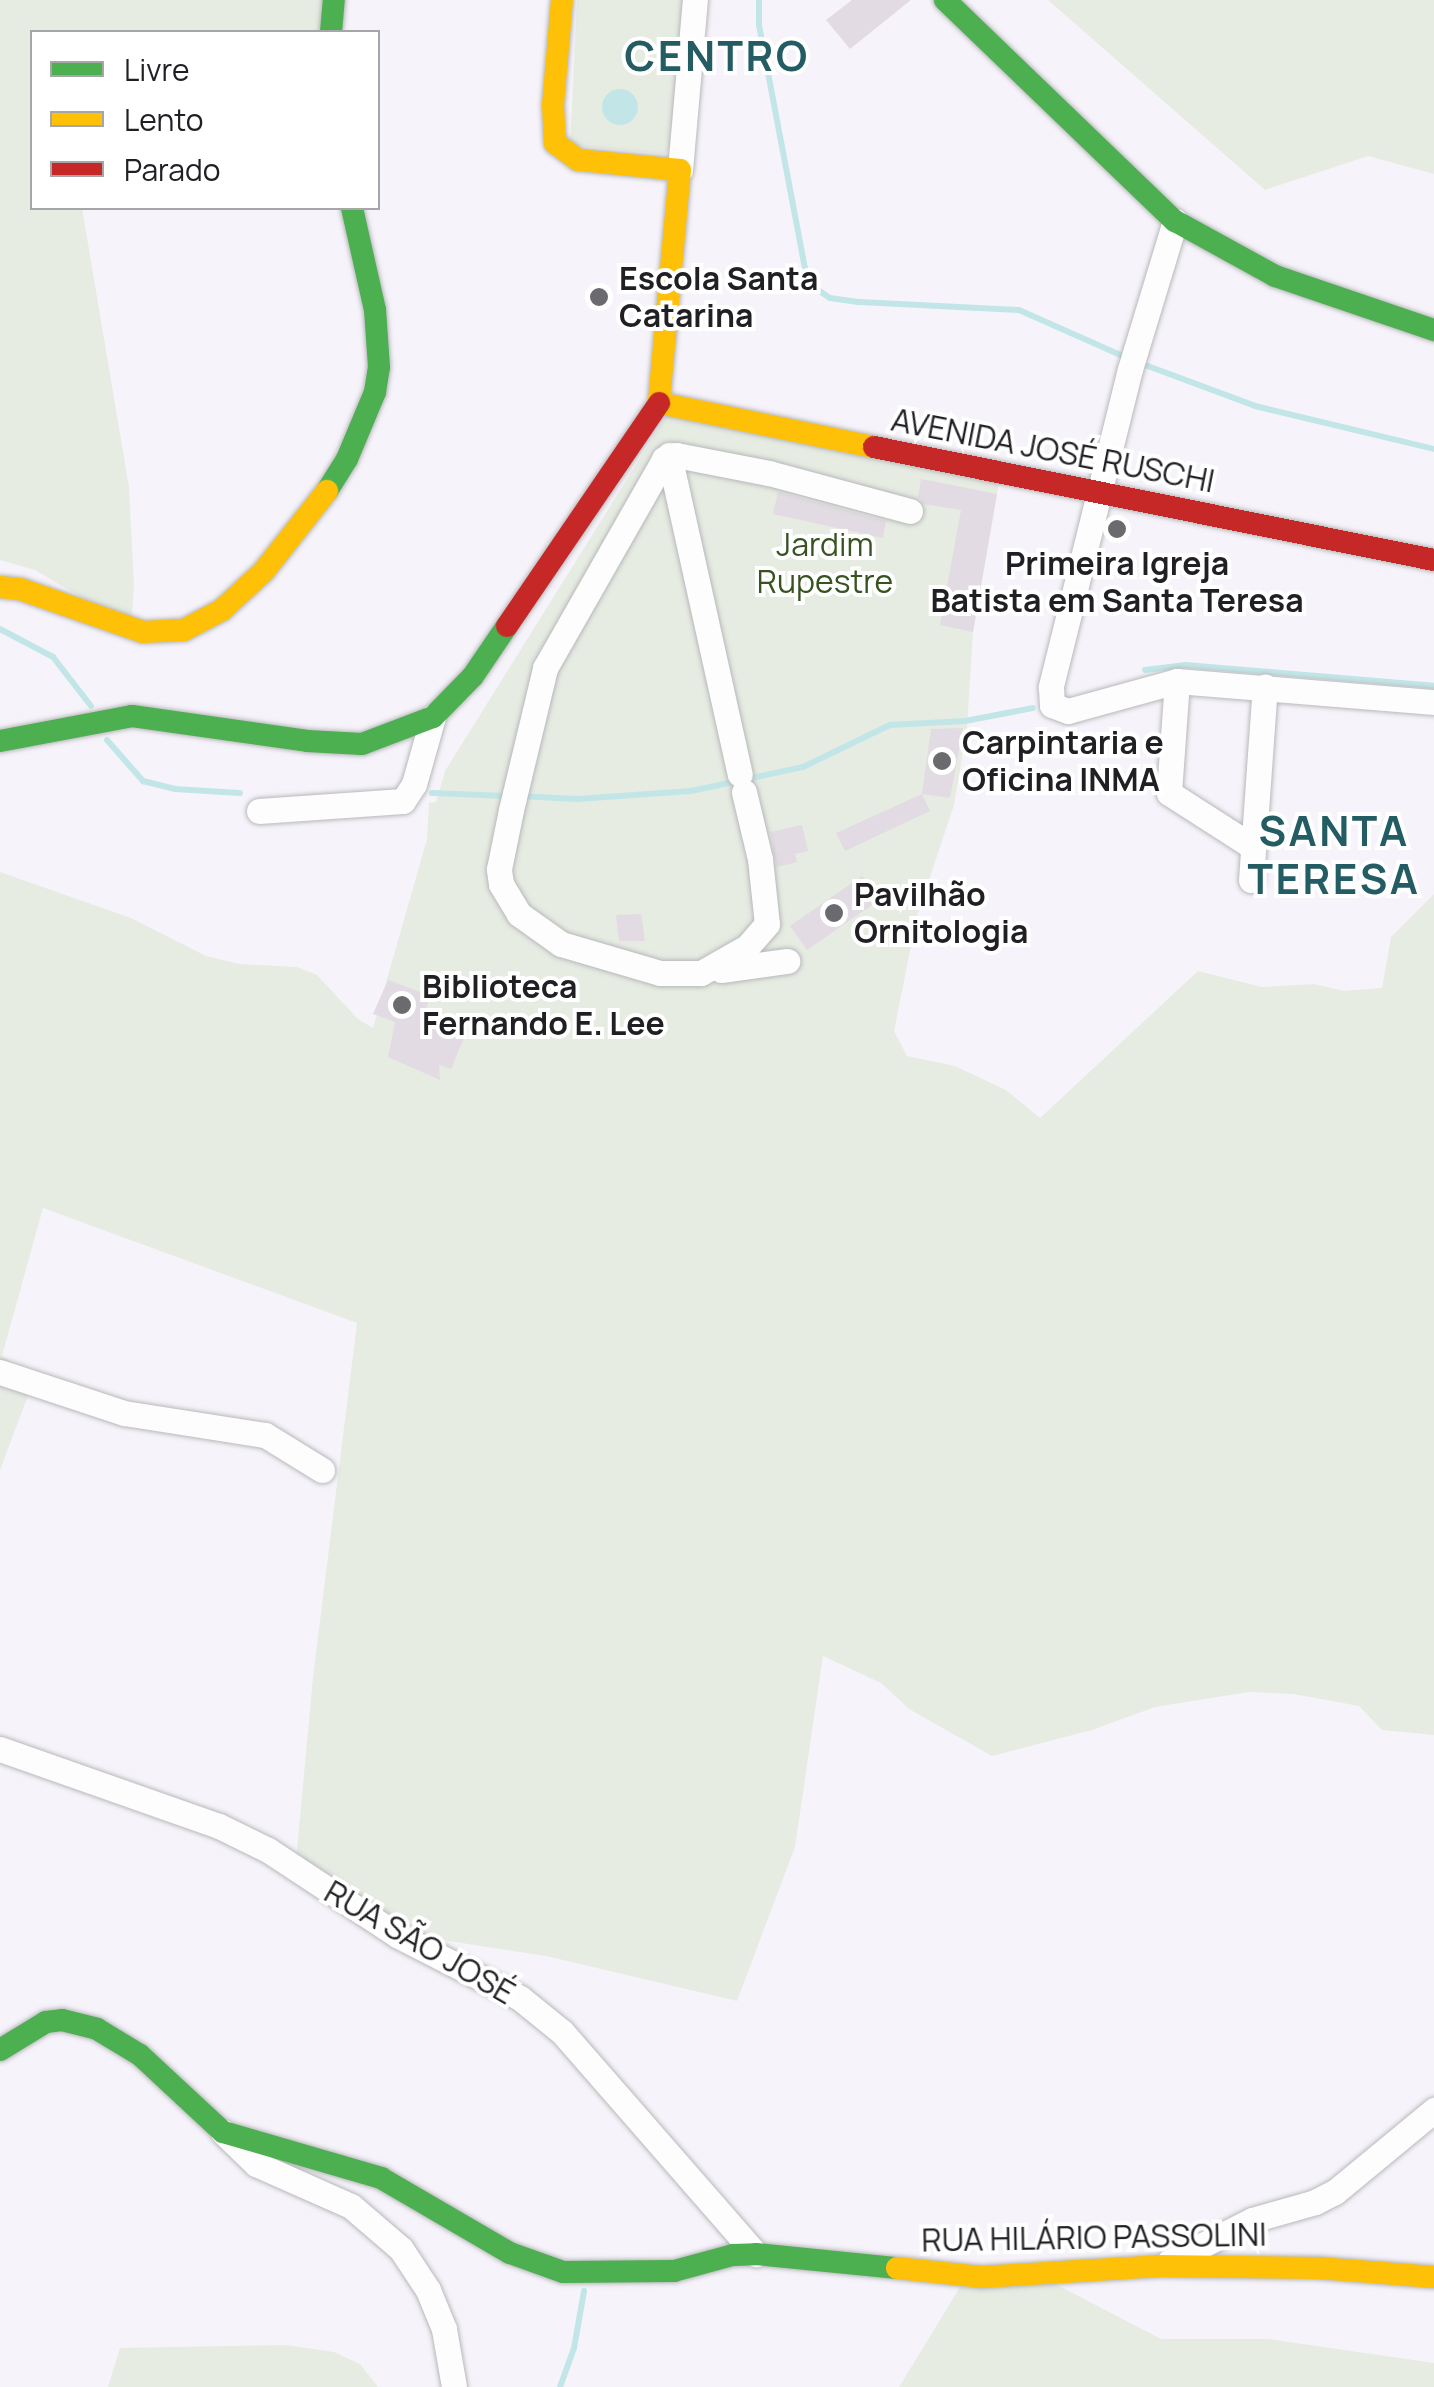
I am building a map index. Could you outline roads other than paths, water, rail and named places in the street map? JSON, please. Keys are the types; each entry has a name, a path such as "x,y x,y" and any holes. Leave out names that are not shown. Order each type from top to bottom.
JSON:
{"street":[{"path":"332,30 334,0"},
{"path":"562,0 553,105 555,143 578,160 680,170"},
{"path":"0,741 132,716 322,743 362,744 433,717 473,676 659,403 695,0"},
{"path":"944,0 1176,221 1275,276 1434,330"},
{"path":"0,587 20,589 143,632 167,633 184,630 222,610 264,571 326,494 347,459 375,392 379,367 374,310 352,210"},
{"path":"1176,221 1134,357 1050,695 1052,705 1068,711 1178,681 1434,702"},
{"name":"AVENIDA JOSÉ RUSCHI","path":"659,403 1434,560"},
{"path":"669,455 831,486 910,511"},
{"path":"669,455 760,859 767,924 748,948 701,973"},
{"path":"669,455 545,668 499,869 501,884 519,914 535,928 561,944 622,964 660,972 701,973 787,960"},
{"path":"1178,681 1168,793 1253,847"},
{"path":"1251,880 1265,687"},
{"path":"259,811 403,801 414,784 433,717"},
{"path":"0,1372 138,1416 265,1435 322,1470"},
{"name":"RUA SÃO JOSÉ","path":"0,1749 219,1826 268,1850 397,1936 520,1998 562,2032 756,2254"},
{"path":"0,2050 46,2022 62,2020 97,2029 140,2055 256,2164 351,2206 373,2220 401,2249 428,2290 444,2329 454,2387"},
{"path":"1160,2266 1252,2220 1315,2202 1335,2192 1434,2110"},
{"name":"RUA HILÁRIO PASSOLINI","path":"223,2132 380,2178 510,2253 563,2272 596,2275 674,2271 733,2255 756,2254 981,2277 1160,2266 1319,2268 1434,2277"}],"water":[{"path":"620,89 632,95 638,107 632,119 620,125 608,119 602,107 608,95"}],"waterway":[{"path":"759,0 759,25 806,274 814,287 830,298 860,302 1019,310 1125,357"},
{"path":"1137,362 1255,406 1434,449"},
{"path":"0,629 53,657 91,706"},
{"path":"1145,670 1186,665 1434,686"},
{"path":"519,796 577,799 691,791 803,767 890,725 965,721 1033,708"},
{"path":"107,740 143,781 175,789 240,793"},
{"path":"432,793 506,796"},
{"path":"560,2387 574,2348 584,2291"}],"place":[{"name":"Escola Santa Catarina","path":"599,297"},
{"name":"Primeira Igreja Batista em Santa Teresa","path":"1117,529"},
{"name":"Carpintaria e Oficina INMA","path":"942,761"},
{"name":"Pavilhão Ornitologia","path":"834,913"},
{"name":"Biblioteca Fernando E. Lee","path":"402,1005"}],"district":[{"name":"CENTRO","path":"717,55"},
{"name":"SANTA TERESA","path":"1334,854"}],"park label":[{"name":"Jardim Rupestre","path":"825,564"}]}
